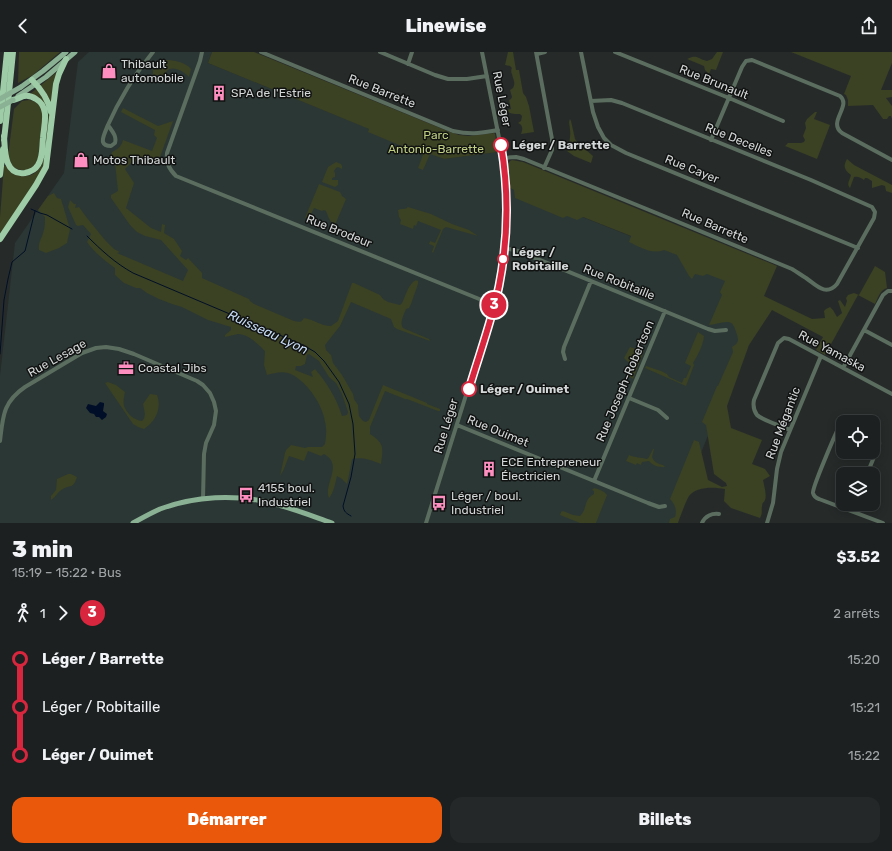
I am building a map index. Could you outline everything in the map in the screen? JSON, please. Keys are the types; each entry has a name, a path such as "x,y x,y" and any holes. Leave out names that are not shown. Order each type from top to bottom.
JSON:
{"highway":[{"path":"2,52 6,64"},
{"path":"0,121 7,52"},
{"path":"0,176 8,113 13,52"},
{"path":"0,239 36,185 46,167 56,84 66,59"},
{"path":"34,82 48,102 52,119"},
{"path":"4,136 6,160 10,167 18,173 24,174 35,169 40,161 45,114 42,104 34,98 27,96 13,100"}],"main road":[{"path":"20,97 66,52"},
{"path":"0,99 21,87 34,82 75,52"},
{"path":"0,107 13,100"},
{"path":"133,523 147,515 184,502 203,499 230,498 264,501 332,523"}],"street":[{"path":"108,125 116,138 115,143 111,146 104,144 103,139 108,125 126,91 152,52"},
{"name":"Rue Brodeur","path":"202,52 167,153 167,163 176,176 494,305"},
{"name":"Rue Barrette","path":"261,52 453,131 465,134 475,134 498,130"},
{"path":"380,52 448,79 467,79 487,76"},
{"path":"408,64 412,52"},
{"name":"Rue Léger","path":"426,523 494,305 499,286 505,248 506,192 503,158 482,52"},
{"path":"544,168 552,150 552,139 536,53 545,52"},
{"name":"Rue Cayer","path":"581,52 594,118 604,138 616,148 858,248"},
{"name":"Rue Brunault","path":"615,52 783,121"},
{"path":"711,140 744,63 752,60 842,97 844,100 843,105 836,124 838,129 842,133 892,160"},
{"name":"Rue Decelles","path":"591,102 611,100 622,103 869,205 875,212"},
{"name":"Rue Barrette","path":"503,158 519,158 778,263 796,272 820,289 830,289 835,287 839,282 874,218 875,212"},
{"name":"Rue Robitaille","path":"505,248 518,251 708,329 716,331 726,330"},
{"path":"565,360 563,352 564,347 591,281"},
{"path":"843,368 883,295 888,291 892,291"},
{"name":"Rue Joseph-Robertson","path":"594,481 665,311"},
{"path":"864,330 892,345"},
{"name":"Rue Yamaska","path":"790,430 760,417 754,408 754,400 772,356 780,341 784,338 787,338 892,394"},
{"name":"Rue Lesage","path":"0,442 5,410 17,393 85,352 101,347 119,349 197,381 207,389 213,397 216,415 214,425 206,443 204,454 203,499"},
{"name":"Rue Mégantic","path":"768,523 773,503 781,452 821,356"},
{"path":"629,398 658,410 667,418"},
{"name":"Rue Ouimet","path":"457,425 654,506 665,506"},
{"path":"836,433 813,489 814,495 819,500 836,506"},
{"path":"852,511 883,523"},
{"path":"702,523 708,516 719,514"}],"shaded area":[{"path":"89,52 212,52 208,63 444,159 498,152 502,185 766,290 673,523 0,523 0,376 15,243 64,173 78,62"}],"green space":[{"path":"19,52 60,52 33,75 18,83"},
{"name":"Parc Antonio-Barrette","path":"212,52 254,52 450,132 469,136 494,133 498,152 444,159 430,154 423,170 418,168 423,155 368,132 369,129 208,63"},
{"path":"508,52 513,52 516,70 519,70 523,93 529,106 534,132 521,134 522,127 518,123 521,121 522,116 520,114 508,112 507,110 511,109 509,100 512,97 510,90 513,88 514,84 511,72 512,68 505,65"},
{"path":"717,52 723,52 716,70 711,69 709,74 705,70 704,66 687,59 696,57 707,61 712,59"},
{"path":"791,52 892,52 892,63 881,90 892,90 892,97 886,98 892,106 892,119 891,116 889,116 887,119 883,119 873,105 848,106 848,100 844,94 851,76"},
{"path":"166,60 179,62 189,67 191,69 189,77 174,69 168,70 164,79 157,75 153,75 154,66"},
{"path":"58,71 46,158 39,177 0,236 4,166 15,174 27,176 34,174 42,165 45,152 48,110 44,103 30,94"},
{"path":"29,100 36,102 40,106 42,113 38,159 31,169 20,170 13,167 8,156 14,109 22,101"},
{"path":"123,108 158,126 173,121 159,160 152,165 133,161 125,169 134,183 126,208 151,228 161,232 162,224 165,225 164,233 174,239 182,251 180,256 186,260 188,258 202,273 202,278 249,299 254,304 294,321 300,322 304,318 331,326 338,321 352,283 380,295 388,302 400,305 411,284 416,280 418,281 411,304 409,308 406,309 403,316 402,326 403,328 429,339 430,341 397,329 394,327 391,319 351,302 340,326 325,345 326,350 331,355 333,363 353,394 358,405 359,416 363,421 366,422 369,420 383,385 427,403 440,409 440,411 385,391 370,427 370,434 381,444 382,447 381,464 370,460 356,458 352,459 347,484 337,476 333,491 329,498 328,487 333,469 330,458 324,454 321,456 308,451 304,461 289,456 280,476 286,450 291,445 305,448 322,447 325,444 326,425 324,415 317,400 307,386 301,380 285,372 267,375 264,365 265,351 253,340 242,334 225,337 225,335 231,330 231,327 208,320 182,307 159,299 140,288 124,283 115,275 115,268 100,256 87,242 91,234 83,225 76,225 68,207 70,200 76,204 75,208 79,207 105,240 114,249 120,252 117,253 183,281 188,270 161,240 145,236 137,232 130,225 111,198 111,195 118,191 115,163 109,161 112,152 119,148 123,140 152,151 157,138 154,135 155,130 121,112","holes":["309,354 319,361 329,377 336,383 342,394 348,412 347,415 342,416 331,391 315,369 311,372 313,377 295,370 296,366 305,364 307,355"]},
{"path":"817,112 814,119 830,125 817,159 785,146 788,143 804,142 805,140 803,136 806,128 805,123 807,119"},
{"path":"570,119 575,139 593,156 591,163 574,156 567,151 570,137"},
{"path":"847,159 854,165 892,185 892,193 886,191 885,186 882,185 872,188 872,181 867,178 864,180 854,177 850,188 848,183 851,175 846,170 845,166"},
{"path":"512,160 523,162 777,266 764,296 812,319 825,318 824,311 830,307 837,317 842,313 838,301 840,300 845,307 847,301 846,298 848,295 854,293 859,295 875,266 885,272 887,288 881,292 875,304 858,295 825,355 816,350 823,337 772,310 749,345 727,406 731,428 762,440 752,464 765,469 770,476 763,480 766,498 762,504 762,513 760,518 731,508 724,501 725,489 711,488 696,490 692,493 688,498 678,523 669,523 670,519 675,517 676,512 670,499 694,440 699,442 708,480 722,487 727,486 726,483 714,474 706,425 702,422 733,352 732,347 738,341 736,330 731,323 726,322 709,325 722,295 720,292 725,281 707,274 703,276 695,274 692,279 677,255 664,250 655,252 646,250 629,242 631,236 583,217 577,220 567,216 563,218 515,198 514,190 510,188 508,164"},
{"path":"336,162 341,164 342,169 338,167 334,171 335,177 332,178 332,180 338,180 338,185 335,187 322,182 328,167"},
{"path":"319,184 340,192 346,199 335,225 330,221 326,211 324,210 322,211 314,208 309,218 305,218"},
{"path":"54,193 57,198 61,199 70,229 67,243 46,253 39,250 39,243 44,229 45,217 38,210 48,196"},
{"path":"408,207 431,214 469,230 478,236 446,227 443,229 433,253 434,246 429,244 430,241 435,243 441,230 418,221 416,226 414,225 413,229 400,224 401,220 398,210"},
{"path":"698,332 704,336 700,350 693,363 694,365 686,386 645,368 646,366 661,371 669,377 682,383 691,366 685,363"},
{"path":"630,347 636,349 638,348 644,351 633,379 627,375 626,372 630,368 630,364 624,358"},
{"path":"108,382 116,385 125,392 125,409 131,416 142,421 145,413 143,404 150,394 157,395 159,405 157,414 148,426 144,429 133,424 105,383"},
{"path":"653,449 653,459 665,467 656,466 649,461 642,462 641,465 637,463 636,465 626,461 629,455 647,459"},
{"path":"68,474 77,477 74,483 72,486 61,490 51,500 51,496 56,490 57,479"},
{"path":"594,488 601,490 607,495 596,523 580,523 560,515 563,511 580,516 588,499 594,494 594,491 592,490"}],"water":[{"path":"100,402 104,403 103,411 107,414 102,420 90,413 86,408 88,404 96,406"}],"waterway":[{"name":"Ruisseau Lyon","path":"31,209 47,215 72,229"},
{"path":"0,354 4,300 12,262 25,251 35,211"},
{"name":"Ruisseau Lyon","path":"87,236 108,256 133,273 303,345 315,352 324,361 339,382 349,404 353,424 355,454 351,477 343,506 344,510 351,516"}],"bus line":[{"name":"3","path":"469,389 492,312 500,282 504,258 506,192 501,145"}],"place":[{"name":"Thibault automobile","path":"109,71"},
{"name":"SPA de l'Estrie","path":"219,93"},
{"name":"Léger / Barrette","path":"501,145"},
{"name":"Motos Thibault","path":"81,160"},
{"name":"Léger / Robitaille","path":"503,259"},
{"name":"Coastal Jibs","path":"126,368"},
{"name":"Léger / Ouimet","path":"469,389"},
{"name":"ECE Entrepreneur Électricien","path":"489,469"},
{"name":"4155 boul. Industriel","path":"246,495"},
{"name":"Léger / boul. Industriel","path":"439,503"}]}
